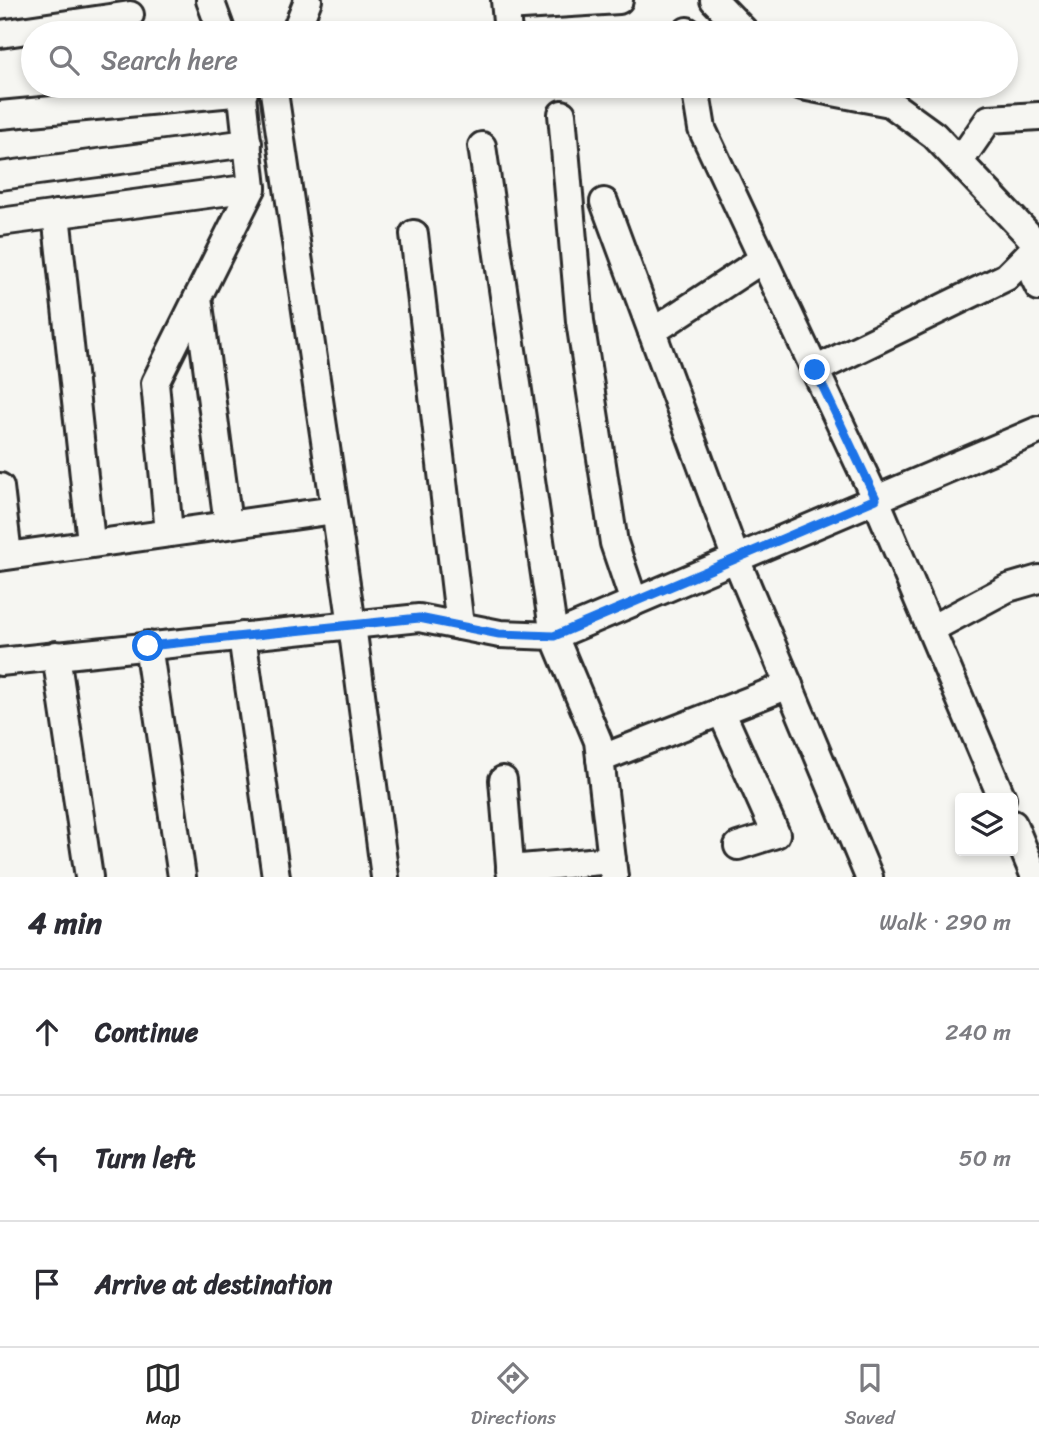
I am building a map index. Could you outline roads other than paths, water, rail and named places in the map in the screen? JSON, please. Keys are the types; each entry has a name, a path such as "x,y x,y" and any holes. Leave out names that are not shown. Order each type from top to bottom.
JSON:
{"street":[{"path":"300,21 308,0"},
{"path":"507,14 619,0"},
{"path":"714,0 734,21"},
{"path":"92,21 128,16"},
{"path":"0,34 21,31"},
{"path":"0,116 162,98"},
{"path":"169,533 155,383 252,188 244,98"},
{"path":"275,98 352,625 385,877"},
{"path":"697,98 702,129 876,499 1000,793"},
{"path":"864,98 890,103 934,135 1038,244"},
{"path":"562,114 580,321 614,542 634,602"},
{"path":"960,161 989,119 1039,116"},
{"path":"0,176 248,143"},
{"path":"482,146 554,636 598,741 613,869 510,873 503,780"},
{"path":"0,222 252,188"},
{"path":"604,202 736,559 869,877"},
{"path":"56,214 91,542"},
{"path":"414,234 460,626"},
{"path":"815,370 1006,277 1038,244"},
{"path":"1038,244 1034,277 1039,287"},
{"path":"652,332 763,260"},
{"path":"198,297 228,524"},
{"path":"0,662 419,618 499,634 554,636 1039,430"},
{"path":"0,487 4,556 335,510"},
{"path":"930,629 1008,588 1039,579"},
{"path":"242,636 276,877"},
{"path":"148,646 182,877"},
{"path":"56,655 89,877"},
{"path":"600,760 789,685"},
{"path":"721,711 776,834 738,846"},
{"path":"1018,836 1035,877"}]}
